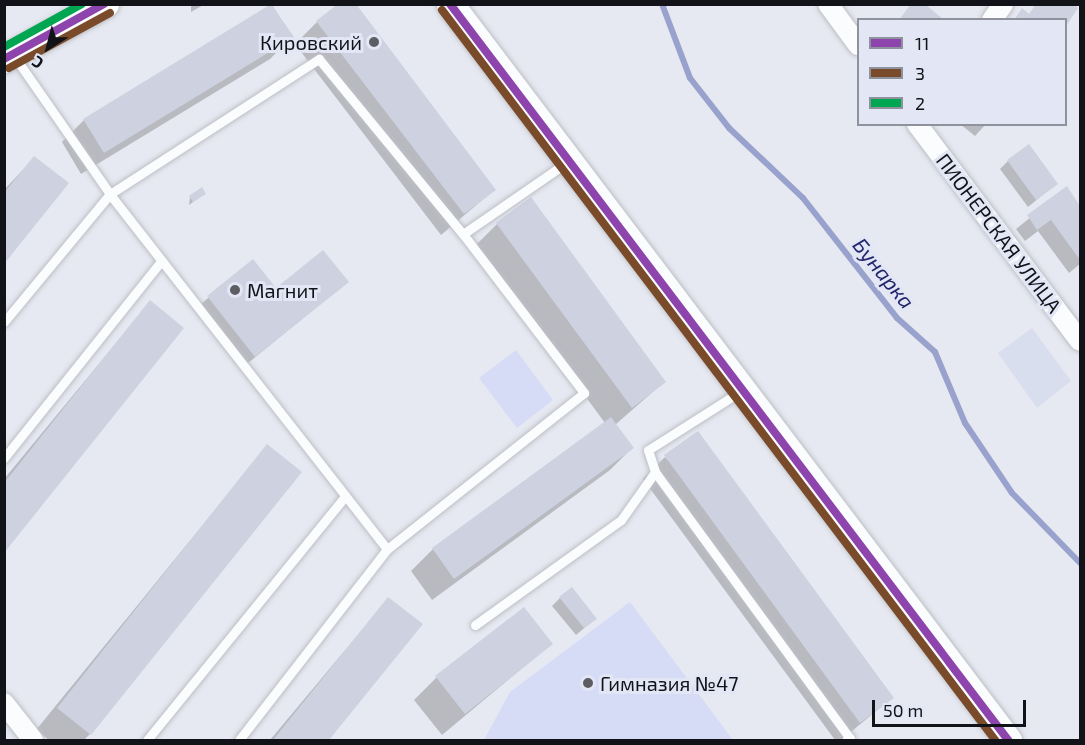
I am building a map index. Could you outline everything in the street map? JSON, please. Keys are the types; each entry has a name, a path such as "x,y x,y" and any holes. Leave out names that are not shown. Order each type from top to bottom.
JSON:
{"street":[{"path":"9,57 105,4"},
{"path":"450,4 566,163 1008,741"},
{"path":"828,4 857,44"},
{"path":"994,18 1004,4"},
{"name":"ПИОНЕРСКАЯ УЛИЦА","path":"919,126 1080,341"},
{"path":"4,703 33,741"}],"lane":[{"path":"9,57 160,261 387,549"},
{"path":"4,322 110,194 319,59 463,234 584,393 387,549 238,741"},
{"path":"463,234 566,163"},
{"path":"4,458 160,261"},
{"path":"741,391 648,450 655,472 850,738 846,741"},
{"path":"476,625 621,520 655,472"},
{"path":"147,741 345,496"}],"shaded area":[{"path":"1032,328 1071,381 1037,408 998,353"},
{"path":"516,350 553,400 517,428 479,378"},
{"path":"630,602 733,740 484,740 510,692"}],"building":[{"path":"271,4 294,37 104,153 83,119"},
{"path":"338,4 356,4 496,190 464,214 316,21"},
{"path":"911,4 925,4 942,18 900,18"},
{"path":"1036,4 1074,4 1078,8 1067,24 1067,18 1015,18 1022,8 1029,14"},
{"path":"1029,144 1058,184 1036,200 1007,160"},
{"path":"34,156 69,183 4,264 4,193"},
{"path":"1067,186 1080,206 1080,260 1051,220 1037,230 1027,215"},
{"path":"202,187 206,194 193,202 189,196"},
{"path":"531,197 666,382 632,408 496,223"},
{"path":"323,250 349,282 255,357 207,296 253,259 276,288"},
{"path":"150,300 184,328 4,553 4,483"},
{"path":"611,417 634,448 454,579 432,548"},
{"path":"698,431 894,698 860,723 664,455"},
{"path":"267,444 302,472 91,735 57,708"},
{"path":"572,587 597,619 584,628 559,597"},
{"path":"388,597 423,624 329,740 273,740"},
{"path":"524,607 553,644 465,714 435,676"}],"waterway":[{"name":"Бунарка","path":"662,4 690,78 729,128 803,198 897,318 935,352 965,423 1012,493 1080,563"}],"transit line":[{"name":"2","path":"4,47 82,4"},
{"name":"11","path":"4,59 104,4"},
{"name":"11","path":"450,4 1008,740"},
{"name":"3","path":"442,10 995,740"},
{"name":"3","path":"9,68 110,13"}],"place":[{"name":"Кировский","path":"374,42"},
{"name":"Магнит","path":"235,290"},
{"name":"Гимназия №47","path":"588,683"}]}
